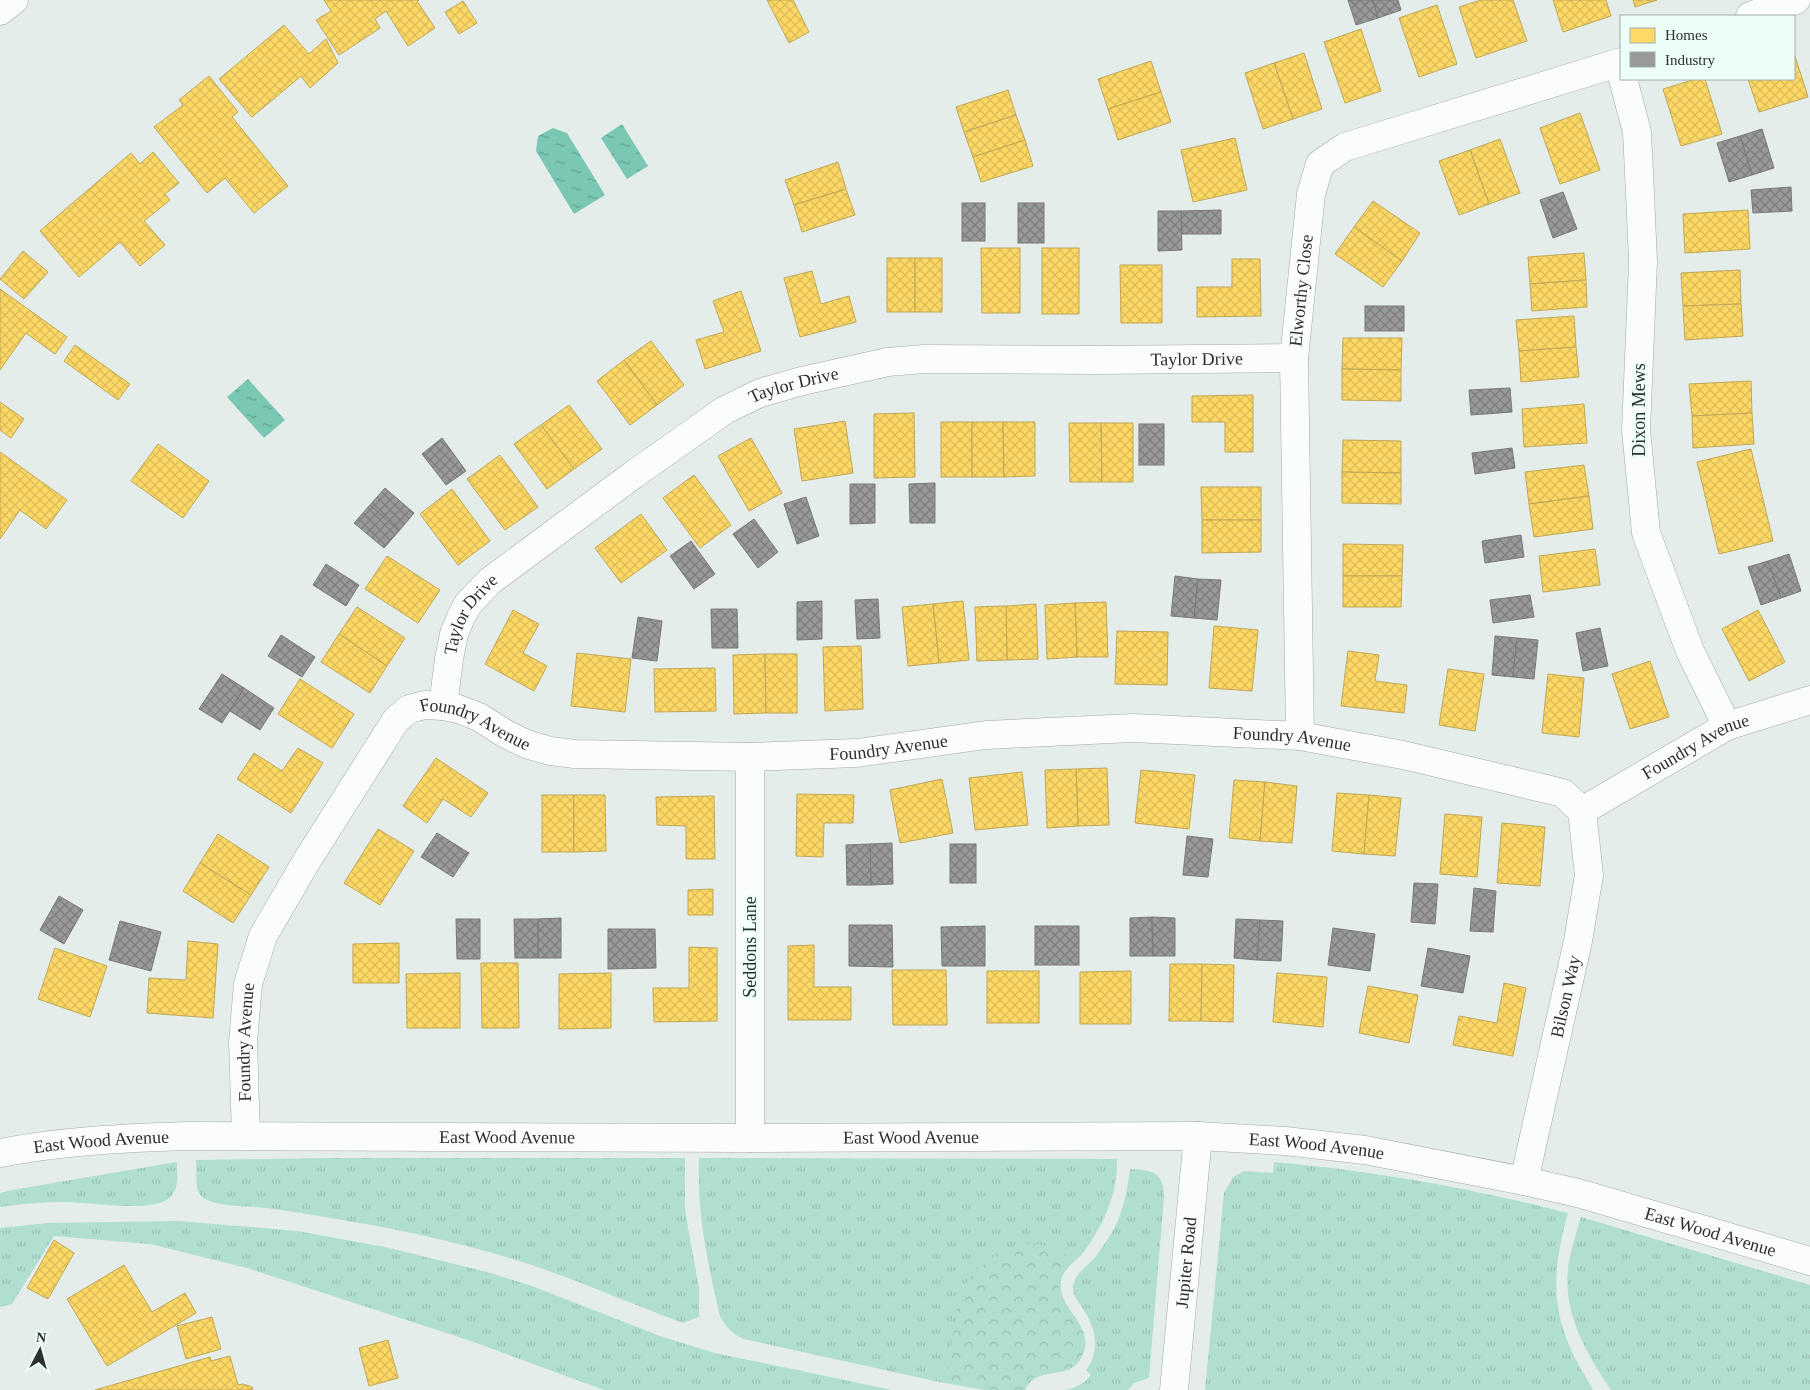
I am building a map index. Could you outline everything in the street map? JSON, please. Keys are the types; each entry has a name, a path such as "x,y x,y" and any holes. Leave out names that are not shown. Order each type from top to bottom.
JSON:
{"street":[{"path":"1753,15 1796,0"},
{"name":"Elworthy Close","path":"1300,736 1294,358 1311,194 1320,164 1344,147 1620,68"},
{"name":"Dixon Mews","path":"1624,80 1637,132 1643,262 1636,430 1646,533 1690,651 1727,726"},
{"name":"Taylor Drive","path":"443,706 454,634 468,604 485,586 680,441 725,410 760,393 802,380 857,367 915,360 1294,358"},
{"name":"Foundry Avenue","path":"246,1136 243,1042 248,984 263,936 306,862 396,720 409,709 425,705 458,709 479,717 526,744 550,751 575,754 750,756 857,753 986,735 1132,728 1300,736 1403,755 1563,792 1582,812 1727,726 1810,700"},
{"name":"Seddons Lane","path":"750,756 750,1138"},
{"name":"Bilson Way","path":"1524,1181 1578,941 1589,875 1582,812"},
{"name":"East Wood Avenue","path":"0,1152 38,1145 97,1139 188,1136 750,1138 1198,1136 1285,1141 1365,1150 1578,1193 1810,1261"},
{"name":"Jupiter Road","path":"1174,1390 1198,1136"}],"green space":[{"path":"685,1158 685,1207 699,1288 699,1317 683,1323 535,1266 490,1252 433,1238 326,1217 211,1202 201,1196 197,1187 196,1160"},
{"path":"699,1158 1117,1159 1115,1185 1103,1221 1090,1244 1064,1273 1061,1281 1061,1291 1085,1337 1085,1347 1081,1358 1068,1369 1037,1377 1030,1382 1025,1390 984,1390 939,1382 744,1339 736,1335 722,1320 715,1296 701,1218"},
{"path":"177,1162 175,1190 169,1198 160,1203 118,1206 54,1202 0,1207 0,1193"},
{"path":"1274,1162 1422,1181 1568,1213 1559,1251 1556,1287 1558,1305 1567,1341 1593,1390 1205,1390 1224,1193 1233,1177 1244,1171 1273,1173"},
{"path":"1130,1169 1145,1170 1159,1177 1162,1182 1164,1197 1149,1378 1134,1383 1128,1390 1066,1390 1080,1385 1091,1375 1086,1370 1094,1354 1095,1346 1095,1338 1090,1322 1073,1292 1074,1281 1079,1273 1096,1256 1119,1219"},
{"path":"1581,1217 1810,1285 1810,1390 1611,1390 1593,1363 1573,1318 1569,1302 1567,1286 1568,1269"},
{"path":"179,1221 297,1231 385,1247 487,1272 532,1286 660,1336 715,1353 892,1390 604,1390 471,1341 247,1268 150,1244 54,1236 12,1304 0,1307 0,1228 47,1223"},
{"path":"1028,1242 1055,1248 1073,1261 1062,1274 1059,1288 1066,1305 1082,1331 1083,1351 1078,1361 1072,1367 1064,1370 1037,1376 1030,1381 1024,1390 993,1390 945,1381 959,1295 973,1273 1000,1251"}],"water":[{"path":"622,124 648,166 627,179 601,138"},
{"path":"553,128 567,133 605,195 574,214 536,151 538,136"},
{"path":"248,379 285,420 264,438 227,397"}],"building: Homes":[{"path":"324,0 419,0 417,1 435,28 408,46 386,11 375,19 380,28 339,55 316,20 331,11"},
{"path":"767,0 793,0 809,32 789,43"},
{"path":"1481,0 1513,0 1527,41 1476,58 1459,7"},
{"path":"1553,0 1606,0 1611,16 1563,32"},
{"path":"1633,0 1657,0 1635,7"},
{"path":"463,1 477,23 459,34 445,12"},
{"path":"1437,5 1457,64 1419,77 1399,18"},
{"path":"284,25 309,54 326,39 338,63 310,88 301,76 252,117 219,79"},
{"path":"1361,29 1381,91 1345,103 1324,42"},
{"path":"1304,53 1322,109 1293,119 1274,63"},
{"path":"1795,56 1808,97 1759,112 1748,80 1795,80"},
{"path":"1151,61 1161,92 1108,109 1098,79"},
{"path":"1274,63 1293,119 1263,129 1245,73"},
{"path":"209,76 238,112 232,117 288,186 254,213 225,178 207,193 154,127 183,105 179,100"},
{"path":"1693,80 1705,80 1722,134 1681,146 1663,89"},
{"path":"1008,90 1016,115 964,132 956,107"},
{"path":"1161,92 1171,122 1118,140 1108,109"},
{"path":"1580,113 1600,170 1560,184 1540,128"},
{"path":"1016,115 1025,140 973,157 964,132"},
{"path":"1235,138 1247,190 1193,202 1181,150"},
{"path":"1500,139 1520,193 1489,204 1470,150"},
{"path":"1025,140 1033,166 981,182 973,157"},
{"path":"1470,150 1489,204 1459,215 1439,161"},
{"path":"153,152 179,183 165,194 170,200 144,221 165,245 140,266 120,242 79,277 40,231 131,153 140,164"},
{"path":"838,162 846,189 794,205 785,180"},
{"path":"846,189 855,215 802,232 794,205"},
{"path":"1373,201 1420,233 1402,261 1354,227"},
{"path":"1748,210 1750,249 1685,253 1683,214"},
{"path":"1354,227 1402,261 1383,287 1335,254"},
{"path":"981,248 1020,248 1020,313 982,313"},
{"path":"1042,248 1079,248 1079,314 1042,314"},
{"path":"23,251 48,272 24,299 0,279"},
{"path":"1584,253 1586,280 1530,284 1528,257"},
{"path":"887,258 915,258 915,312 887,312"},
{"path":"915,258 942,258 942,312 915,312"},
{"path":"1232,259 1260,259 1261,316 1197,317 1197,287 1232,287"},
{"path":"1120,265 1162,265 1162,323 1121,323"},
{"path":"1740,270 1741,304 1683,306 1681,273"},
{"path":"812,271 821,304 849,296 856,322 800,337 784,278"},
{"path":"1586,280 1587,307 1532,311 1530,284"},
{"path":"0,289 67,337 55,354 26,333 0,370"},
{"path":"741,291 761,351 705,369 696,340 724,332 713,301"},
{"path":"1741,304 1743,336 1685,340 1683,306"},
{"path":"1574,316 1576,347 1519,351 1516,320"},
{"path":"1343,338 1402,338 1401,370 1342,369"},
{"path":"651,341 684,385 657,405 624,360"},
{"path":"75,345 130,384 118,400 64,361"},
{"path":"1576,347 1579,377 1521,382 1519,351"},
{"path":"624,360 657,405 630,425 597,381"},
{"path":"1342,369 1401,370 1401,401 1342,400"},
{"path":"1751,381 1752,413 1692,416 1689,384"},
{"path":"1253,395 1253,452 1225,452 1225,422 1192,422 1192,396"},
{"path":"0,402 24,419 11,438 0,430"},
{"path":"1584,404 1587,443 1524,447 1522,409"},
{"path":"569,405 602,449 574,469 541,425"},
{"path":"914,413 915,477 874,478 874,414"},
{"path":"1752,413 1754,444 1693,448 1692,416"},
{"path":"845,421 853,473 802,481 794,429"},
{"path":"941,422 972,422 972,477 941,477"},
{"path":"972,422 1003,422 1004,477 972,477"},
{"path":"1003,422 1035,422 1035,476 1004,477"},
{"path":"1069,423 1101,423 1102,482 1070,482"},
{"path":"1101,423 1133,423 1133,482 1102,482"},
{"path":"541,425 574,469 547,489 514,444"},
{"path":"751,438 782,493 749,511 718,456"},
{"path":"1343,440 1401,441 1401,473 1342,472"},
{"path":"158,444 209,481 183,518 131,481"},
{"path":"1751,449 1773,541 1719,554 1697,462"},
{"path":"0,452 67,500 46,529 20,510 0,539"},
{"path":"500,455 538,507 505,530 467,479"},
{"path":"1584,465 1589,496 1529,504 1525,472"},
{"path":"1342,472 1401,473 1401,504 1342,503"},
{"path":"694,475 731,525 700,548 663,498"},
{"path":"1201,487 1261,487 1261,520 1202,520"},
{"path":"452,489 490,541 458,565 420,514"},
{"path":"1589,496 1593,529 1534,537 1529,504"},
{"path":"641,514 667,550 621,583 595,548"},
{"path":"1202,520 1261,520 1261,552 1202,553"},
{"path":"1343,544 1403,545 1402,576 1343,576"},
{"path":"1595,549 1600,585 1543,592 1539,556"},
{"path":"387,556 440,590 418,623 365,589"},
{"path":"1343,576 1402,576 1401,607 1343,607"},
{"path":"963,601 969,660 939,663 933,604"},
{"path":"1106,602 1108,657 1077,657 1075,603"},
{"path":"1075,603 1077,657 1047,659 1045,605"},
{"path":"933,604 939,663 908,666 902,607"},
{"path":"1036,604 1038,659 1007,660 1006,606"},
{"path":"1006,606 1007,660 977,661 975,607"},
{"path":"357,607 405,638 387,666 339,634"},
{"path":"513,610 539,624 523,653 547,666 534,691 485,664"},
{"path":"1758,610 1785,662 1749,681 1722,629"},
{"path":"1214,626 1258,630 1252,691 1209,688"},
{"path":"1117,631 1168,632 1167,685 1115,684"},
{"path":"339,634 387,666 370,693 321,662"},
{"path":"861,646 863,709 825,711 823,647"},
{"path":"1348,651 1379,655 1375,681 1407,685 1404,713 1341,706"},
{"path":"577,653 631,659 625,712 571,706"},
{"path":"765,654 766,713 734,714 733,655"},
{"path":"765,654 797,654 797,713 766,713"},
{"path":"1650,661 1669,717 1630,729 1612,674"},
{"path":"715,668 716,711 655,712 654,669"},
{"path":"1448,669 1484,674 1475,731 1439,725"},
{"path":"1548,674 1584,678 1579,737 1542,733"},
{"path":"300,679 354,714 332,748 278,714"},
{"path":"298,748 323,763 291,813 237,779 254,753 282,771"},
{"path":"436,758 488,793 471,817 443,799 427,823 403,806"},
{"path":"1107,768 1109,825 1078,826 1076,769"},
{"path":"1076,769 1078,826 1047,828 1045,770"},
{"path":"1141,770 1195,775 1189,829 1135,823"},
{"path":"1022,772 1028,825 975,830 969,778"},
{"path":"942,779 953,833 900,843 890,790"},
{"path":"1234,780 1265,782 1260,841 1229,838"},
{"path":"1265,782 1297,786 1292,843 1260,841"},
{"path":"1337,793 1369,795 1364,854 1332,851"},
{"path":"797,794 854,795 853,823 824,823 823,857 796,856"},
{"path":"542,795 574,795 574,852 542,852"},
{"path":"574,795 605,795 606,851 574,852"},
{"path":"1369,795 1401,798 1395,856 1364,854"},
{"path":"714,796 715,859 686,859 686,826 657,825 656,797"},
{"path":"1445,814 1482,817 1477,877 1440,874"},
{"path":"1502,823 1545,827 1540,886 1497,883"},
{"path":"378,829 414,851 380,905 344,883"},
{"path":"218,834 269,867 251,895 200,863"},
{"path":"200,863 251,895 233,923 183,891"},
{"path":"713,889 713,915 688,915 688,890"},
{"path":"188,941 218,944 213,1018 147,1013 149,978 186,980"},
{"path":"399,943 399,983 353,983 353,944"},
{"path":"814,945 814,987 851,987 851,1020 788,1020 788,946"},
{"path":"689,947 717,948 717,1021 654,1022 653,988 689,988"},
{"path":"55,948 107,966 90,1017 38,999"},
{"path":"481,963 518,963 519,1028 482,1028"},
{"path":"1170,964 1202,964 1201,1021 1169,1021"},
{"path":"1202,964 1234,965 1233,1022 1201,1021"},
{"path":"892,970 946,970 947,1025 893,1025"},
{"path":"987,971 1039,971 1039,1023 987,1023"},
{"path":"1131,971 1131,1024 1080,1024 1080,972"},
{"path":"460,973 460,1028 407,1028 406,974"},
{"path":"611,973 611,1028 559,1029 559,974"},
{"path":"1277,973 1327,977 1323,1027 1273,1022"},
{"path":"1504,983 1526,988 1513,1056 1453,1045 1459,1016 1497,1023"},
{"path":"1368,986 1418,995 1409,1043 1359,1033"},
{"path":"54,1240 74,1253 48,1299 27,1288"},
{"path":"124,1265 152,1312 185,1293 196,1313 107,1366 67,1299"},
{"path":"212,1317 221,1349 186,1359 177,1326"},
{"path":"388,1340 398,1378 369,1386 359,1348"},
{"path":"230,1356 238,1385 243,1384 252,1387 253,1390 95,1390 210,1357 211,1361"}],"building: Industry":[{"path":"1348,0 1373,0 1378,18 1356,25"},
{"path":"1373,0 1398,0 1401,10 1378,18"},
{"path":"1762,129 1774,168 1752,175 1740,136"},
{"path":"1740,136 1752,175 1729,182 1717,143"},
{"path":"1791,187 1792,211 1753,213 1751,190"},
{"path":"1563,192 1577,229 1553,238 1540,200"},
{"path":"962,203 985,203 985,241 962,241"},
{"path":"1018,203 1044,203 1044,243 1018,243"},
{"path":"1221,210 1221,234 1182,234 1181,211"},
{"path":"1158,211 1181,211 1182,250 1158,251"},
{"path":"1365,306 1404,306 1404,331 1365,331"},
{"path":"1510,388 1512,412 1471,415 1469,390"},
{"path":"1139,424 1164,424 1164,465 1139,465"},
{"path":"442,438 466,471 446,485 422,454"},
{"path":"1512,448 1515,468 1475,474 1472,453"},
{"path":"935,483 935,523 910,523 909,484"},
{"path":"850,484 875,484 875,523 850,524"},
{"path":"385,488 414,513 399,531 370,505"},
{"path":"806,497 819,536 797,544 784,504"},
{"path":"370,505 399,531 384,548 354,523"},
{"path":"754,519 778,552 758,568 733,534"},
{"path":"1521,535 1524,557 1485,563 1482,541"},
{"path":"691,541 715,574 694,589 670,556"},
{"path":"1789,554 1801,591 1781,598 1768,561"},
{"path":"1768,561 1781,598 1761,605 1748,567"},
{"path":"326,564 359,585 346,606 313,585"},
{"path":"1175,576 1198,579 1194,618 1171,616"},
{"path":"1198,579 1221,580 1217,620 1194,618"},
{"path":"1530,595 1534,617 1493,623 1490,600"},
{"path":"878,599 880,638 857,639 855,600"},
{"path":"822,601 822,639 797,640 797,602"},
{"path":"711,609 737,609 738,648 712,648"},
{"path":"638,617 662,621 657,661 632,658"},
{"path":"1600,628 1608,666 1583,671 1576,633"},
{"path":"281,635 315,657 302,677 268,656"},
{"path":"1495,636 1517,638 1513,677 1492,675"},
{"path":"1517,638 1538,640 1534,679 1513,677"},
{"path":"222,674 244,688 222,723 199,709"},
{"path":"244,688 274,708 260,730 230,711"},
{"path":"437,833 469,853 453,877 421,857"},
{"path":"1187,836 1213,839 1208,877 1183,875"},
{"path":"892,843 893,884 871,885 870,844"},
{"path":"870,844 871,885 847,885 846,845"},
{"path":"950,844 976,844 976,883 950,883"},
{"path":"1414,883 1438,884 1435,924 1411,922"},
{"path":"1474,888 1496,891 1493,932 1470,931"},
{"path":"59,896 83,910 64,944 40,930"},
{"path":"1152,917 1153,956 1130,956 1130,918"},
{"path":"1152,917 1175,918 1175,956 1153,956"},
{"path":"561,918 561,958 538,958 538,919"},
{"path":"456,919 480,919 480,959 457,959"},
{"path":"514,919 538,919 538,958 515,958"},
{"path":"1236,919 1260,920 1257,960 1234,958"},
{"path":"1260,920 1283,921 1281,961 1257,960"},
{"path":"120,921 161,932 151,971 109,960"},
{"path":"849,925 892,925 893,967 849,966"},
{"path":"985,926 985,966 942,966 941,927"},
{"path":"1035,926 1079,926 1079,965 1035,965"},
{"path":"1333,928 1375,934 1370,971 1328,965"},
{"path":"608,929 655,929 656,968 608,969"},
{"path":"1428,948 1470,956 1463,993 1421,986"}]}
